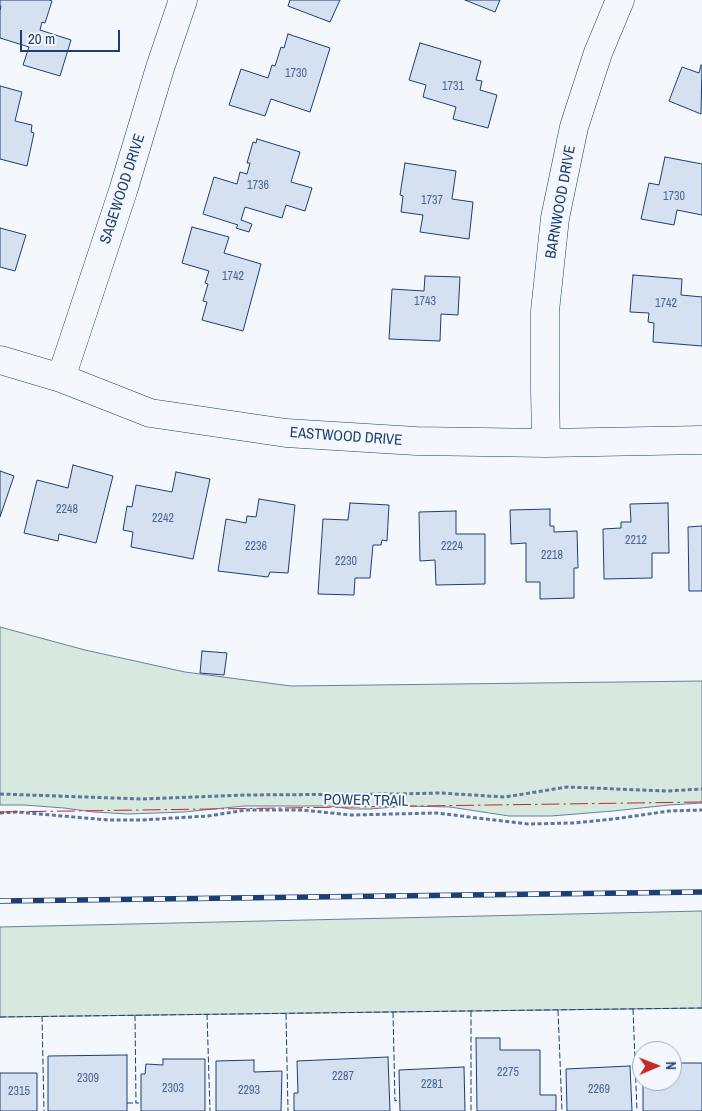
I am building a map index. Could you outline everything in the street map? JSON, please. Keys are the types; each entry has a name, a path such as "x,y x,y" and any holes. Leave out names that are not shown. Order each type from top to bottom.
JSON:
{"street":[{"name":"SAGEWOOD DRIVE","path":"61,378 123,191 160,68 183,0"},
{"name":"BARNWOOD DRIVE","path":"546,443 544,388 545,311 555,218 574,127 598,53 620,0"},
{"name":"EASTWOOD DRIVE","path":"0,360 61,378 150,414 286,433 416,441 546,443 702,440"}],"path":[{"path":"0,794 142,799 244,794 440,793 505,797 567,787 668,790 702,789"},
{"name":"POWER TRAIL","path":"0,813 17,812 108,820 141,820 208,816 246,810 302,810 350,815 436,813 528,824 572,823 670,811 702,810"}],"shaded area":[{"path":"0,627 85,650 185,672 291,686 702,681 702,803 551,816 509,816 450,807 407,806 351,809 330,806 244,806 184,812 128,814 24,805 0,805"},
{"path":"702,911 702,1008 0,1017 0,927"}],"building":[{"path":"0,0 52,1 45,23 42,22 40,30 71,40 60,76 23,65 29,47 0,38"},
{"path":"290,0 340,0 330,22 288,6"},
{"path":"465,0 500,0 495,12"},
{"path":"288,34 330,48 310,112 271,99 265,116 229,105 241,69 268,78 272,65 275,66 281,47 284,48"},
{"path":"420,43 481,61 476,80 482,81 480,90 497,95 488,128 453,119 456,107 423,97 426,85 409,80"},
{"path":"701,65 701,114 669,101 682,67 699,73"},
{"path":"0,86 22,92 15,121 32,125 31,132 34,133 27,166 0,159"},
{"path":"257,139 300,152 291,182 312,188 305,211 286,205 282,218 245,207 241,220 252,224 249,232 236,228 238,225 203,214 214,177 237,184 240,172 247,174 250,163 247,163 253,142 256,143"},
{"path":"665,157 702,164 702,215 677,210 674,225 641,219 649,183 659,185"},
{"path":"405,163 456,171 452,199 473,202 469,239 420,232 423,215 401,212 403,196 400,195"},
{"path":"192,227 229,237 224,253 261,264 243,331 202,320 207,302 203,301 208,284 205,283 209,271 182,263"},
{"path":"0,228 26,235 15,271 0,267"},
{"path":"633,275 682,279 681,295 702,297 702,346 653,342 654,323 648,322 649,313 630,312"},
{"path":"425,276 460,277 458,315 441,314 440,341 389,339 392,289 424,291"},
{"path":"73,465 113,476 96,543 59,534 58,541 24,533 37,480 68,488"},
{"path":"0,471 14,476 0,517"},
{"path":"176,472 210,479 193,559 131,547 133,532 123,530 127,506 132,507 136,485 172,492"},
{"path":"259,499 295,505 288,573 270,572 268,577 218,571 226,519 246,523 247,516 256,517"},
{"path":"350,503 389,505 387,541 382,540 381,545 373,545 370,578 355,578 354,595 318,594 323,519 348,520"},
{"path":"668,503 669,553 652,553 652,578 604,579 603,529 621,528 621,522 631,522 630,504"},
{"path":"550,509 550,526 554,526 554,532 577,531 578,568 574,568 574,598 540,599 540,582 526,582 526,543 511,544 510,510"},
{"path":"456,511 456,534 485,534 485,584 436,585 435,560 420,561 419,512"},
{"path":"702,526 702,591 689,591 688,527"},
{"path":"202,651 227,653 224,675 200,673"},
{"path":"476,1038 500,1038 500,1050 540,1050 540,1095 556,1095 556,1111 477,1111"},
{"path":"127,1055 127,1111 48,1111 48,1056"},
{"path":"388,1057 390,1111 294,1111 294,1093 298,1093 297,1061"},
{"path":"163,1059 205,1059 205,1111 141,1111 141,1074 145,1074 146,1064 163,1065"},
{"path":"254,1060 254,1072 282,1071 281,1111 216,1111 216,1061"},
{"path":"682,1063 702,1063 702,1111 643,1111 643,1091 682,1091"},
{"path":"630,1066 632,1111 567,1111 566,1069"},
{"path":"464,1067 465,1111 400,1111 399,1070"},
{"path":"0,1073 37,1073 37,1111 0,1111"}],"railway":[{"path":"0,901 702,892"}],"fence":[{"path":"0,1017 702,1008"},
{"path":"633,1009 637,1111"},
{"path":"558,1010 562,1111"},
{"path":"471,1011 471,1111"},
{"path":"393,1012 395,1101 399,1100"},
{"path":"207,1014 210,1111"},
{"path":"286,1014 288,1111"},
{"path":"135,1015 136,1103"},
{"path":"42,1016 44,1111"},
{"path":"127,1103 139,1103"}],"power":[{"path":"0,812 702,802"}]}
